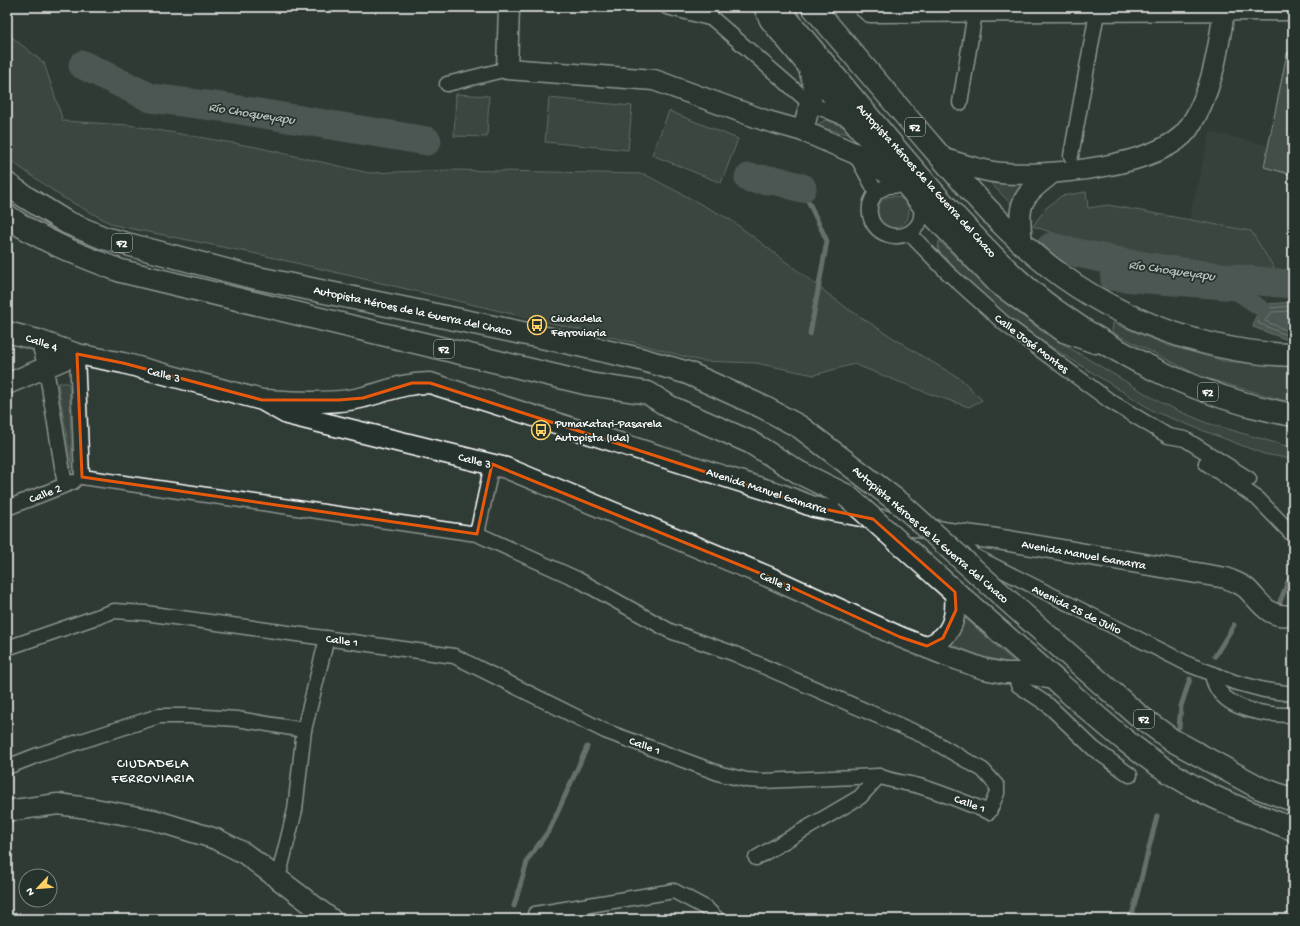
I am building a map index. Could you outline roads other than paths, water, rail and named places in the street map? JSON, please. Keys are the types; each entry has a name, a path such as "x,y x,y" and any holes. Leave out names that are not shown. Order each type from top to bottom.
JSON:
{"highway":[{"name":"Autopista Héroes de la Guerra del Chaco","path":"777,7 904,159 976,239 1021,282 1056,311 1109,346 1160,371 1212,393 1293,416"},
{"name":"F2","path":"813,7 990,212 1022,243 1050,267 1084,291 1127,314 1170,332 1209,344 1244,351 1293,355"},
{"name":"Autopista Héroes de la Guerra del Chaco","path":"7,184 66,222 104,238 239,274 640,359 688,373 763,407 800,427 901,504 1101,684 1138,715 1172,740 1260,788 1293,800"},
{"name":"F2","path":"7,216 23,228 70,252 120,271 589,384 648,393 670,407 750,442 800,473 847,496 1053,679 1126,741 1163,767 1205,793 1253,814 1293,829"}],"street":[{"path":"507,69 509,7"},
{"path":"667,7 713,19 811,104 855,122"},
{"path":"764,7 770,20 809,69 855,122 922,205 998,284 1064,332 1128,356"},
{"path":"864,7 870,12 976,9 1224,11 1293,10"},
{"path":"960,103 976,9"},
{"path":"1070,156 1098,9"},
{"path":"942,158 984,170 1002,173 1051,174 1124,163 1152,155 1174,142 1187,130 1202,103 1216,62 1224,11"},
{"path":"447,84 507,69 654,80 764,120 804,131 854,153 907,186"},
{"path":"804,131 814,87 809,69"},
{"path":"854,153 876,192"},
{"path":"1022,243 1019,215 1023,201 1033,188 1051,174"},
{"path":"907,186 888,186 876,192 870,206 871,219 878,231 891,237 910,234 920,222 922,205"},
{"name":"Calle José Montes","path":"910,234 947,272 1005,324 1110,401 1168,436 1258,500 1293,535"},
{"name":"Calle 4","path":"7,332 38,340 77,354"},
{"path":"38,340 46,368 65,485"},
{"path":"7,384 77,354 82,477"},
{"name":"Calle 3","path":"77,354 123,363 262,400 287,414 506,468 769,577 900,637 927,646 984,669 1004,673 1015,672 1053,679"},
{"name":"Avenida Manuel Gamarra","path":"262,400 290,402 345,400 363,398 412,383 430,383 783,495 814,507 948,534 996,539 1226,578 1245,588 1259,603 1273,614 1293,615"},
{"name":"Calle José Montes","path":"1168,436 1185,439 1249,479"},
{"path":"477,534 492,464"},
{"name":"Calle 2","path":"7,508 82,477"},
{"name":"Calle 1","path":"7,648 114,611 145,613 454,656 605,731 722,774 747,780 763,781 880,776 889,780 917,785 989,812 997,793 997,786 983,770 924,736 735,654 670,631 577,579 477,534 82,477"},
{"name":"Avenida 25 de Julio","path":"948,534 976,556 1029,585 1190,664 1212,674 1264,690 1293,694"},
{"path":"927,646 936,644 949,632 956,610 955,592"},
{"path":"278,878 294,810 304,730 327,638"},
{"path":"1015,672 1018,685 1048,705 1094,748 1130,775"},
{"path":"1212,674 1214,685 1232,704 1245,709 1293,714"},
{"path":"7,767 38,755 159,716 190,716 237,720 304,730"},
{"path":"756,858 860,797 880,776"},
{"path":"7,811 58,804 96,809 154,820 216,839 244,853 331,919"},
{"path":"535,914 674,892 706,908 717,919"}],"water":[{"path":"1293,302 1293,342 1253,327 1255,318 1267,304"}],"waterway":[{"name":"Río Choqueyapu","path":"83,65 151,98 228,108 427,141"},
{"name":"Río Choqueyapu","path":"749,178 778,181 802,188"},
{"path":"802,188 827,241 810,334"},
{"name":"Río Choqueyapu","path":"1051,247 1111,260 1171,270 1293,284"},
{"path":"1108,261 1109,282 1237,292 1262,309"},
{"path":"1274,606 1279,604 1290,577"},
{"path":"1215,656 1234,625"},
{"path":"1179,727 1181,706 1190,679"},
{"path":"514,906 528,859 550,829 587,747"},
{"path":"1131,919 1157,816"}],"place":[{"name":"Ciudadela Ferroviaria","path":"537,325"},
{"name":"PumaKatari-Pasarela Autopista (Ida)","path":"541,430"}],"district":[{"name":"CIUDADELA FERROVIARIA","path":"153,770"}]}
